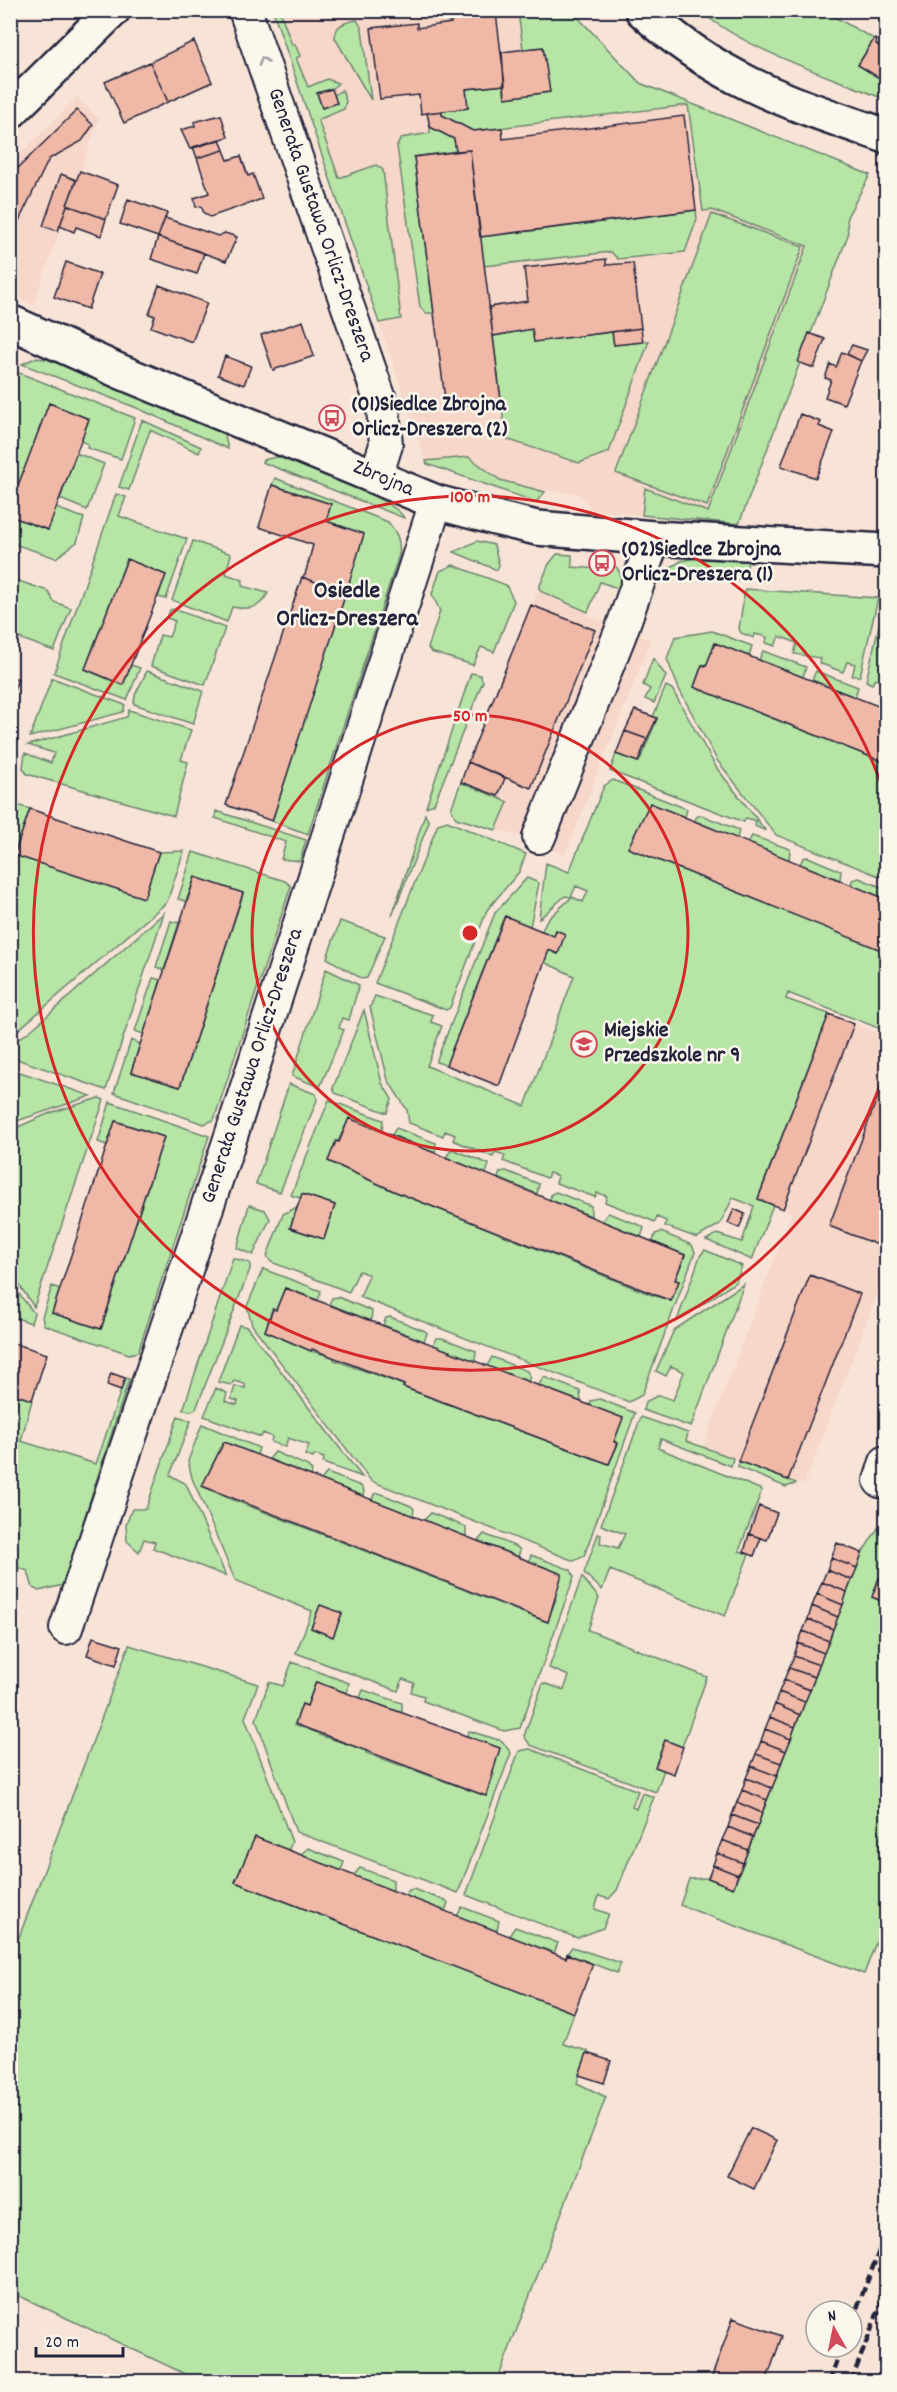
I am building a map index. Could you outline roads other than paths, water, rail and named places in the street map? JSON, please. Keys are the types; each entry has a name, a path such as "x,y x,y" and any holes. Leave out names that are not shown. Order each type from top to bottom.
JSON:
{"street":[{"path":"10,112 113,10"},
{"name":"Generała Gustawa Orlicz-Dreszera","path":"245,10 383,408 386,445 376,476"},
{"path":"642,10 670,36 735,78 774,97 886,136"},
{"name":"Zbrojna","path":"11,323 119,371 436,502 537,528 654,538 886,551"},
{"name":"Generała Gustawa Orlicz-Dreszera","path":"66,1628 232,1133 436,502"},
{"path":"539,837 620,634 654,538"}],"railway":[{"path":"860,2299 886,2233"},
{"path":"851,2382 886,2291"},
{"path":"829,2382 838,2359"}],"place":[{"name":"(01)Siedlce Zbrojna Orlicz-Dreszera (2)","path":"332,418"},
{"name":"(02)Siedlce Zbrojna Orlicz-Dreszera (1)","path":"602,563"},
{"name":"Miejskie Przedszkole nr 9","path":"584,1044"}],"district":[{"name":"Osiedle Orlicz-Dreszera","path":"347,606"}]}
